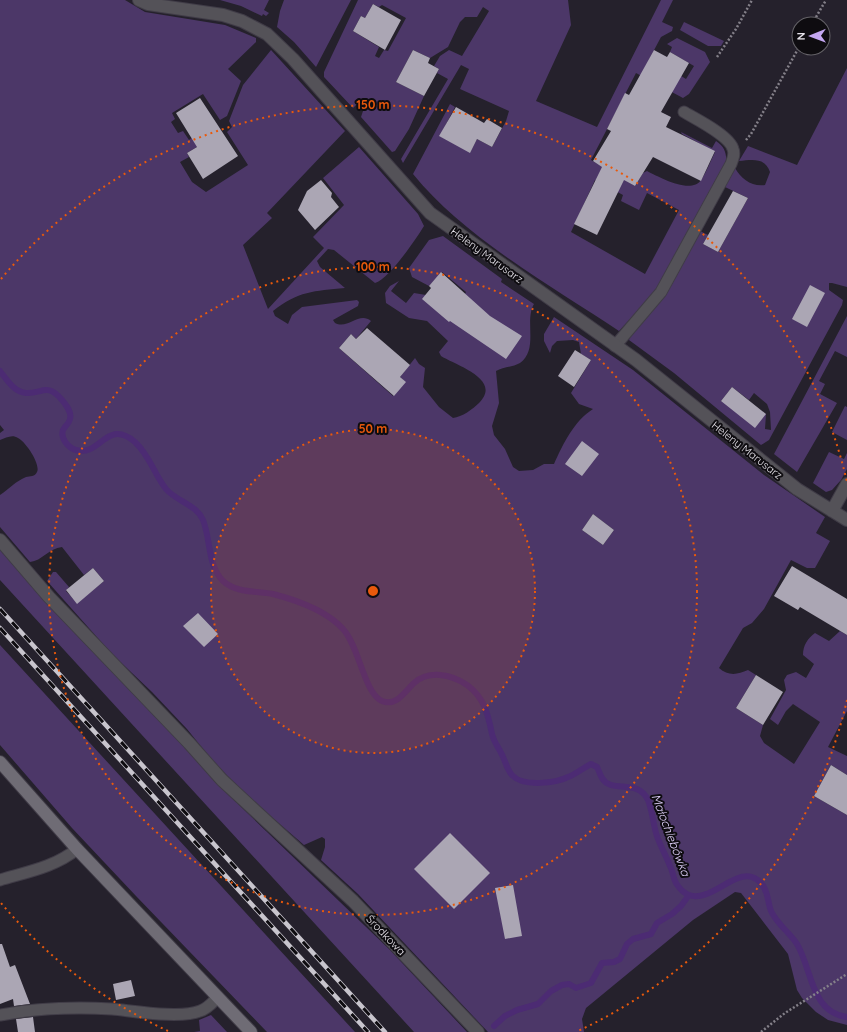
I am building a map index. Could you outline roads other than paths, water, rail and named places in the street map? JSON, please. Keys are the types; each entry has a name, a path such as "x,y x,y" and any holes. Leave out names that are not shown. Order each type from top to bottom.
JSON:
{"street":[{"name":"Heleny Marusarz","path":"140,0 148,4 223,15 242,21 267,34 293,59 430,213 615,346 797,489 847,520"},
{"path":"832,511 847,484"},
{"name":"Środkowa","path":"0,540 49,597 179,732 222,780 353,901 478,1032"},
{"path":"0,762 77,849 217,998 251,1032"}],"lane":[{"path":"615,346 661,292 731,164 733,149 731,144 723,136 684,112"},
{"path":"0,880 52,864 66,858 77,849"},
{"path":"0,1016 28,1011 61,1009 192,1013 201,1011 217,998"}],"waterway":[{"name":"Małochlebówka","path":"0,371 14,388 22,392 32,393 48,390 52,391 62,400 70,414 69,422 62,433 66,443 73,449 85,451 110,436 117,434 125,436 135,442 148,459 166,489 200,515 206,528 214,567 223,581 240,590 273,594 291,599 311,607 329,617 343,629 349,637 371,689 382,701 392,702 396,700 414,683 426,676 440,675 454,678 467,685 478,695 487,713 494,740 513,776 525,782 532,783 556,781 571,776 591,764 597,767 601,777 606,783 631,788 644,793 648,800 657,837 677,885 685,893 698,896 707,894 735,879 744,876 753,877 761,883 764,886 768,897 771,911 797,944 819,999 835,1014 847,1017"},
{"path":"494,1026 505,1016 517,1010 538,1004 551,991 562,985 569,984 576,988 591,983 602,963 614,962 620,959 627,944 633,939 651,934 657,923 672,914 681,906 689,895"}],"railway":[{"path":"0,609 385,1032"},
{"path":"0,628 368,1032"}]}
